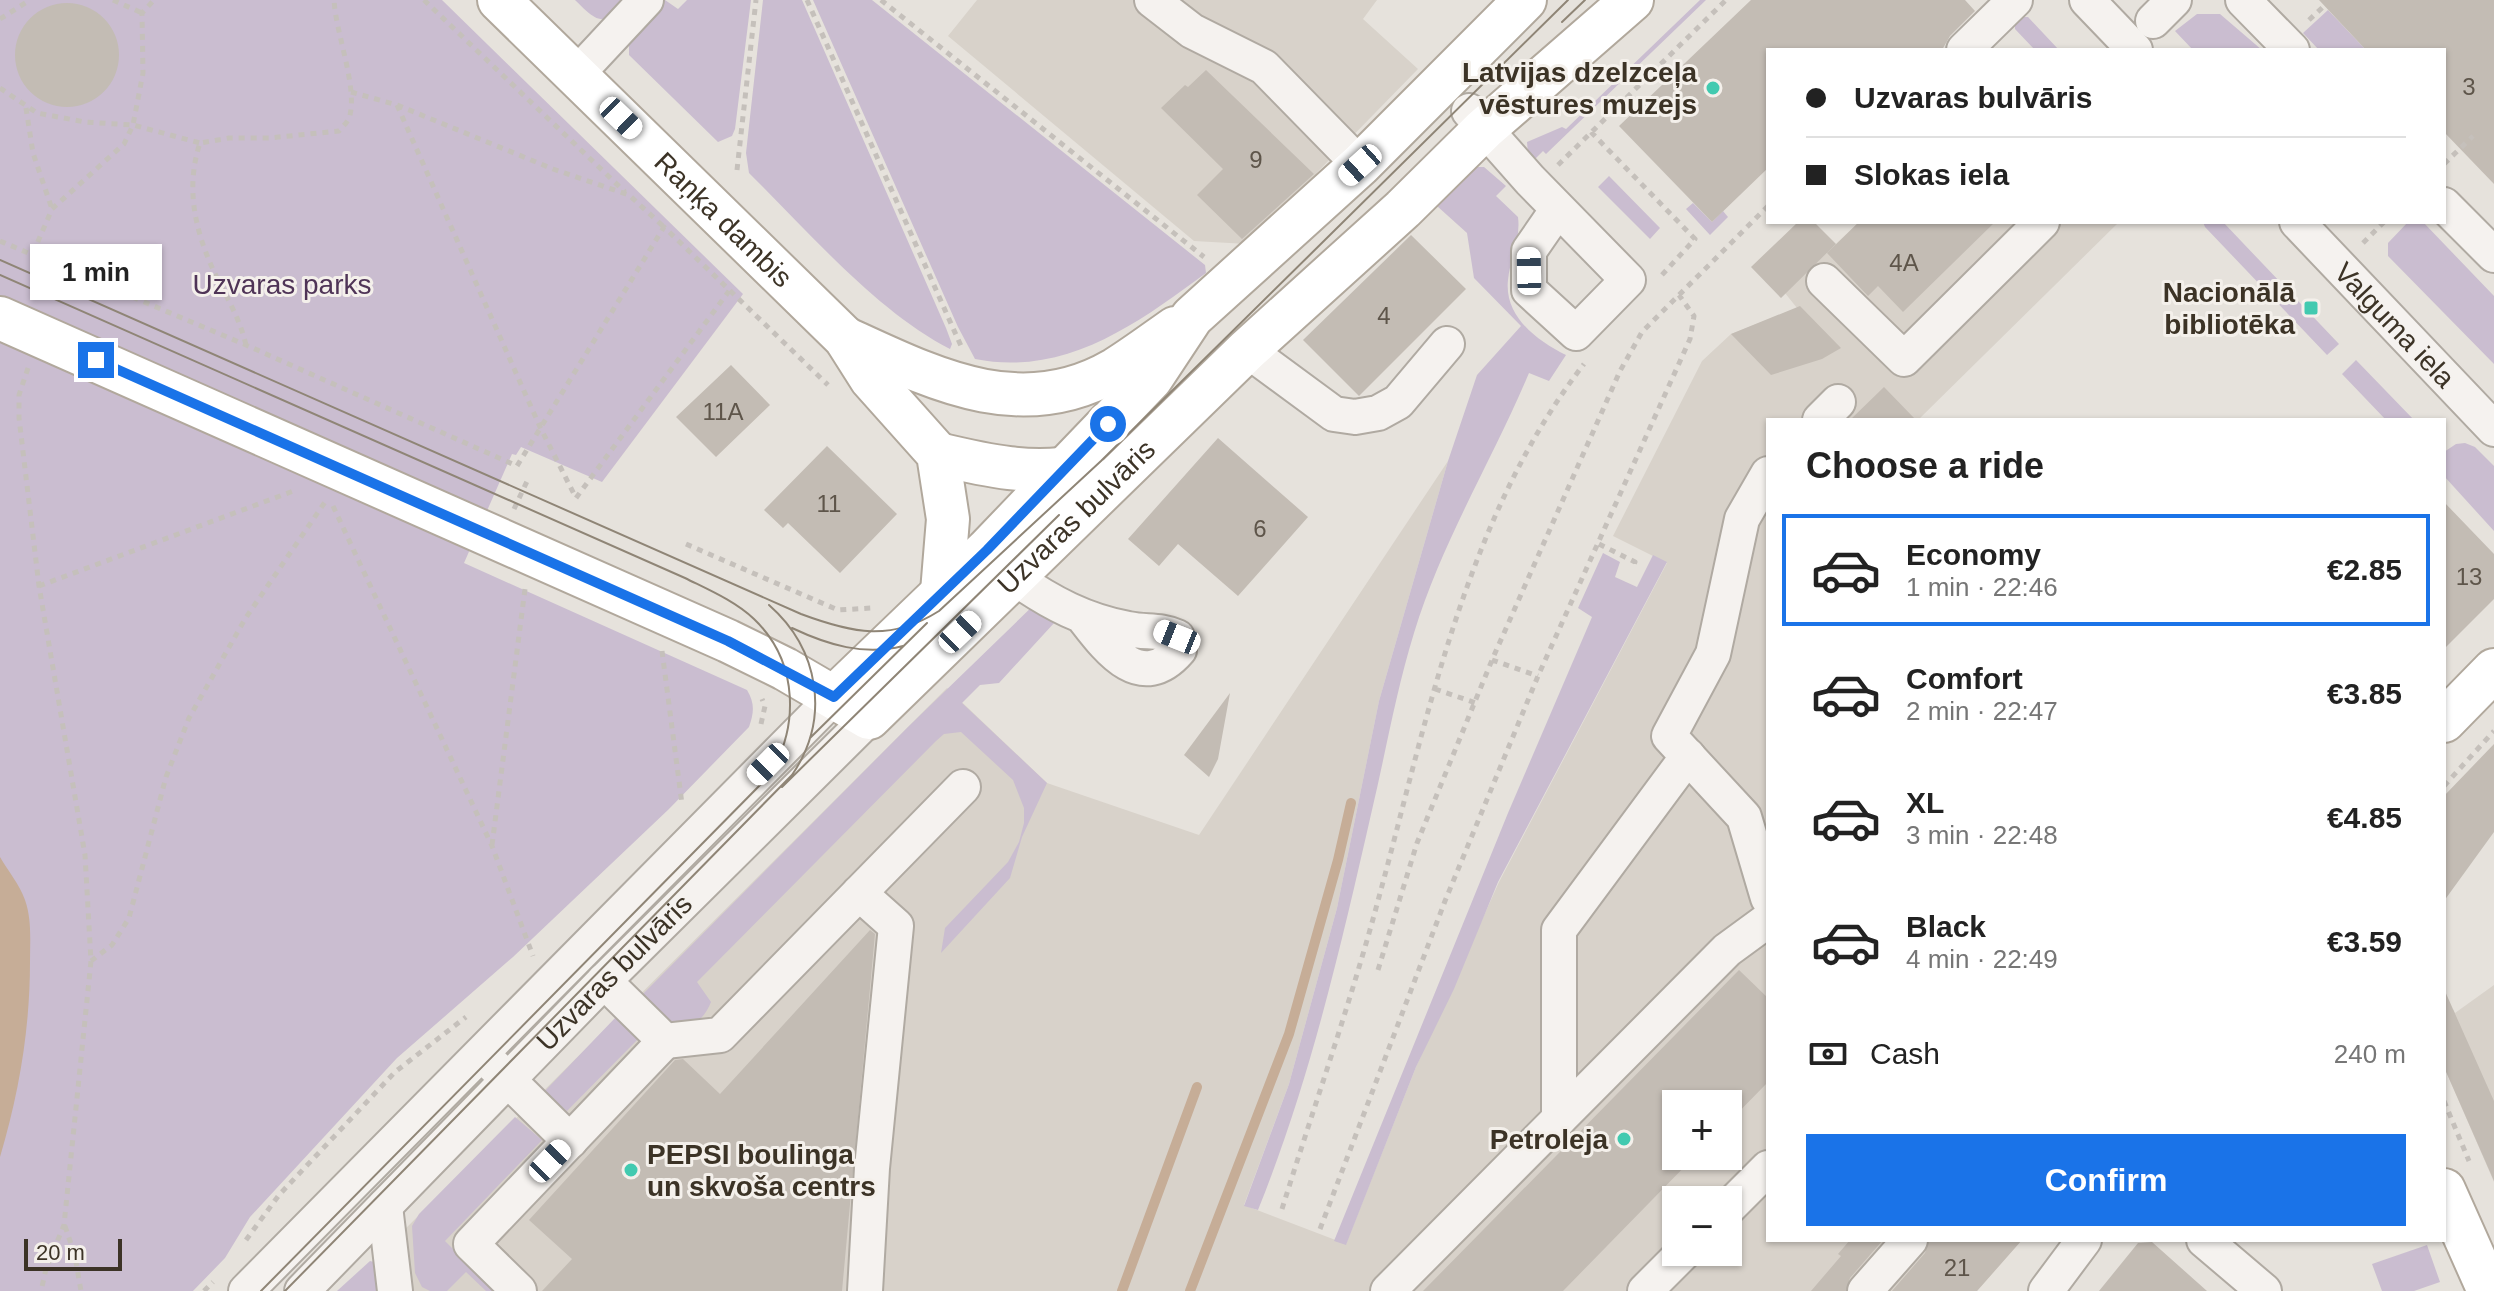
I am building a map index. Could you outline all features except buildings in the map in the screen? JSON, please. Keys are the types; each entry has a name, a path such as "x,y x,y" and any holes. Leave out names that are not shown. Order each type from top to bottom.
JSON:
{"main road":[{"name":"Raņķa dambis","path":"499,0 845,338 871,379 938,454"},
{"name":"Uzvaras bulvāris","path":"851,708 942,592 987,550 1151,379 1192,317 1360,165 1525,0"},
{"name":"Uzvaras bulvāris","path":"851,708 1015,578 1247,350 1403,209 1477,120 1632,0"},
{"name":"Raņķa dambis","path":"845,338 914,370 983,392 1020,395 1067,389 1113,371 1192,317"},
{"path":"0,318 728,641 851,708"},
{"path":"942,592 948,519 938,454 989,466 1064,470 1140,454"},
{"path":"2446,719 2492,675"},
{"path":"2446,1194 2489,1291"}],"street":[{"path":"576,75 646,0"},
{"path":"1152,0 1192,31 1264,67 1360,165"},
{"path":"1966,48 2015,0"},
{"path":"2087,0 2133,48"},
{"path":"2243,0 2290,48"},
{"path":"1477,120 1558,209"},
{"path":"2446,207 2494,255"},
{"path":"1824,281 1904,359 2040,224"},
{"name":"Valguma iela","path":"2299,224 2494,429"},
{"path":"1247,350 1334,414 1355,417 1378,413 1398,402 1447,344"},
{"path":"1766,476 1742,519 1713,654 1669,736 1744,817 1766,891"},
{"path":"1015,578 1056,605 1084,618"},
{"name":"Uzvaras bulvāris","path":"302,1291 604,981 851,708"},
{"name":"Uzvaras bulvāris","path":"230,1286 851,708"},
{"path":"1559,1119 1559,930 1688,756"},
{"path":"519,1291 471,1244 665,1041 720,1035 963,787"},
{"path":"859,893 896,926 872,1168 865,1291"},
{"path":"1388,1291 1727,950 1766,921"},
{"path":"604,981 665,1041"},
{"path":"480,1053 570,1141"},
{"path":"1742,1194 1766,1170"},
{"path":"385,1206 395,1291"},
{"path":"1865,1291 1908,1242"},
{"path":"2046,1291 2083,1242"},
{"path":"2206,1242 2264,1291"},
{"path":"1645,1291 1670,1266"}],"path":[{"path":"0,19 30,0"},
{"path":"113,0 142,13"},
{"path":"33,253 52,209 124,144 133,125 143,73 142,13 154,0"},
{"path":"0,88 37,113 133,125 200,143 229,138 269,138 339,131 350,119 351,92 338,37 334,0"},
{"path":"424,0 832,389"},
{"path":"737,170 756,0"},
{"path":"807,0 963,352"},
{"path":"881,0 1208,261"},
{"path":"1549,173 1726,0"},
{"path":"351,92 397,105 553,169 629,195"},
{"path":"397,105 540,427 576,498 729,291"},
{"path":"26,107 33,153 52,209"},
{"path":"1591,132 1695,239 1656,281"},
{"path":"2446,162 2473,136"},
{"path":"200,143 193,164 192,198 199,233 242,328 246,345"},
{"path":"1378,970 1417,843 1492,660 1620,371 1642,332 1766,208"},
{"path":"2362,244 2382,224"},
{"path":"0,241 246,345 517,466 664,227"},
{"path":"18,258 22,250"},
{"path":"1320,1229 1445,901 1538,676 1690,339 1694,316 1679,295"},
{"path":"1282,1209 1378,900 1416,751 1485,540 1522,460 1591,354"},
{"path":"30,364 19,395 19,418 39,586 85,855 91,961 64,1225 46,1269 41,1291"},
{"path":"510,517 529,477"},
{"path":"39,586 307,486"},
{"path":"91,961 112,945 129,918 166,777 189,718 245,619 329,497"},
{"path":"329,497 343,503"},
{"path":"329,497 492,846 533,956"},
{"path":"686,544 838,610 873,608 884,601"},
{"path":"1599,544 1635,562 1632,569"},
{"path":"492,846 525,584 539,590"},
{"path":"674,649 660,643 683,810 694,799"},
{"path":"1492,660 1538,676"},
{"path":"758,689 765,706 759,734"},
{"path":"1435,689 1476,703"},
{"path":"2446,784 2494,731"},
{"path":"522,966 543,946"},
{"path":"243,1245 279,1195 395,1072 477,1007"},
{"path":"64,1225 75,1256 81,1291"},
{"path":"204,1291 230,1286"}],"shaded area":[{"path":"977,0 1377,0 1363,19 1418,69 1247,244 1194,241 948,36"},
{"path":"1857,224 2117,224 1920,418 1766,418 1766,1242 2020,1242 1977,1291 343,1291 947,688 1047,783 1199,835 1448,461 1379,701 1337,908 1289,1084 1244,1205 1346,1244 1416,1067 1499,882 1667,563 1613,536 1702,361 1731,334 1797,308 1785,293"},
{"path":"0,857 25,900 30,938 26,1036 13,1109 0,1157"},
{"path":"2494,985 2494,1182 2446,1072 2446,1011 2453,1009 2455,1013"}],"green space":[{"name":"Uzvaras parks","path":"0,0 442,0 743,294 602,482 521,447 516,455 512,454 464,563 747,690 753,708 749,727 669,809 513,957 397,1058 250,1217 225,1258 193,1291 0,1291"},
{"path":"575,0 628,0 613,15 602,19 590,14"},
{"path":"660,0 678,9 687,0 751,0 732,136 718,142 629,55 629,33"},
{"path":"763,0 802,0 946,328 952,344 950,349 896,314 869,292 749,173 746,153"},
{"path":"813,0 872,0 1205,265 1206,273 1126,327 1069,353 1008,363 975,359"},
{"path":"1700,0 1706,0 1546,154 1543,151 1532,162 1527,142 1562,127 1566,129"},
{"path":"2328,10 2364,48 2317,48 2303,33"},
{"path":"2197,14 2220,14 2260,48 2191,48 2175,31"},
{"path":"2028,17 2057,48 2033,48 2015,29 2015,21"},
{"path":"1475,167 1484,167 1506,186 1496,196 1518,217 1518,233 1508,280 1511,305 1534,335 1566,355 1549,381 1529,373 1425,599 1402,677 1323,1013 1277,1161 1258,1210 1244,1206 1289,1084 1337,908 1379,701 1448,461 1477,375 1521,326 1474,278 1467,233 1437,206"},
{"path":"1609,176 1660,228 1650,239 1598,187"},
{"path":"1693,203 1712,222 1723,211 1728,217 1710,235 1686,209"},
{"path":"2204,224 2225,224 2339,344 2327,355"},
{"path":"2406,224 2425,224 2494,296 2494,364 2388,256 2388,243"},
{"path":"2356,360 2412,418 2384,418 2342,374"},
{"path":"2456,444 2475,447 2494,466 2494,531 2446,478 2446,451"},
{"path":"1603,553 1620,562 1615,577 1637,587 1653,555 1667,562 1498,882 1454,989 1416,1067 1346,1245 1334,1241 1508,813 1592,617 1578,608"},
{"path":"1037,602 1055,622 999,683 980,685 962,703 1047,783 1022,837 1010,878 941,953 945,928 1008,862 1019,842 1024,823 1024,808 1013,780 961,732 944,734 936,741 697,982 711,1002 697,1021 675,1027 641,996 908,727"},
{"path":"616,1017 639,1038 567,1111 544,1092"},
{"path":"515,1117 542,1140 445,1241 495,1291 486,1291 466,1272 447,1291 430,1291 422,1287 415,1273 412,1226 419,1214"},
{"path":"2427,1245 2440,1282 2414,1291 2382,1291 2372,1264"},
{"path":"370,1261 377,1263 380,1291 337,1291"}],"waterway":[{"path":"1190,1291 1289,1034 1351,803"},
{"path":"1122,1291 1197,1087"}],"tram line":[{"path":"0,260 801,614 854,630 887,631 921,621 939,611 1101,461 1568,0"},
{"path":"1562,22 1585,0"},
{"path":"0,275 685,578 739,607 754,619 769,636 787,675 790,696 785,739 767,778 261,1291"},
{"path":"782,787 1059,515"},
{"path":"285,1291 792,775 812,731 814,685 809,663 799,642 769,605"},
{"path":"810,738 927,623"},
{"path":"792,628 846,647 874,650 903,646"}],"place":[{"name":"Latvijas dzelzceļa vēstures muzejs","path":"1713,88"},
{"name":"Nacionālā bibliotēka","path":"2311,308"},
{"name":"Petroleja","path":"1624,1139"},
{"name":"PEPSI boulinga un skvoša centrs","path":"631,1170"}],"route":[{"path":"96,360 728,641 834,697 987,550 1108,424"}]}
